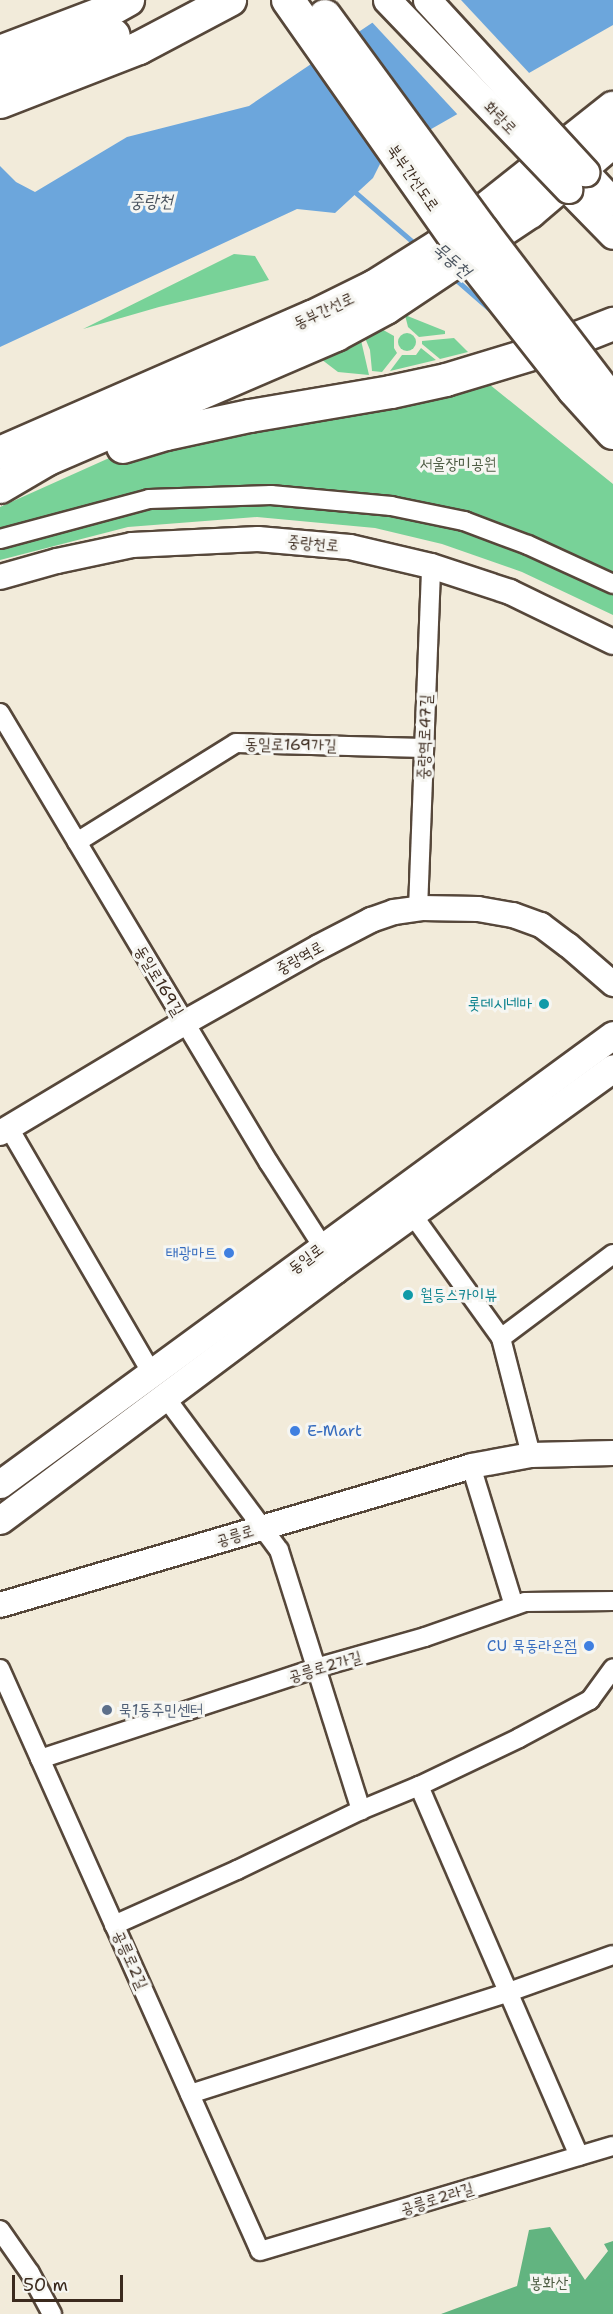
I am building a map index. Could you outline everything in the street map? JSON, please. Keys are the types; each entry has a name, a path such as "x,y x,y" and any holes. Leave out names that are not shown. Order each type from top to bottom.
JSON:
{"highway":[{"path":"0,52 108,11 128,0"},
{"path":"53,71 95,26 139,0"},
{"path":"0,102 110,37 188,0"},
{"path":"0,77 53,71 160,38 230,0"},
{"name":"북부간선도로","path":"288,0 463,249 574,390 613,433"},
{"name":"북부간선도로","path":"313,0 592,379 613,402"},
{"name":"동부간선로","path":"0,453 168,395 365,291 447,254 588,125 613,108"},
{"path":"447,254 530,212 613,141"},
{"path":"0,496 55,471 166,434 446,380 608,328"},
{"path":"0,487 168,395"}],"main road":[{"name":"화랑로","path":"387,0 577,181 613,202"},
{"name":"화랑로","path":"427,0 577,181 613,235"},
{"name":"동일로","path":"5,1514 166,1398 419,1175 613,1035"},
{"path":"572,1065 594,1061 597,1067 587,1087"},
{"name":"동일로","path":"0,1484 152,1374 340,1245 412,1214 613,1068"},
{"path":"419,1175 406,1194 408,1200 413,1204 435,1197"}],"street":[{"path":"0,539 149,499 271,495 392,506 464,521 528,545 613,584"},
{"name":"중랑천로","path":"0,577 132,544 258,539 350,547 431,566 510,592 613,642"},
{"name":"중랑역로47길","path":"418,909 431,566"},
{"name":"동일로169길","path":"0,713 8,743 77,842 184,1023 340,1245"},
{"name":"동일로169가길","path":"77,842 236,743 424,748"},
{"name":"중랑역로","path":"4,1130 184,1023 361,925 394,912 418,909 478,909 513,915 540,925 568,945 613,984"},
{"path":"4,1130 152,1374"},
{"path":"412,1214 501,1338 531,1455"},
{"path":"501,1338 613,1254"},
{"path":"166,1398 279,1550 360,1810"},
{"name":"공릉로","path":"0,1605 471,1466 531,1455 613,1453"},
{"path":"471,1466 514,1606"},
{"name":"공릉로2가길","path":"40,1759 316,1668 414,1640 525,1602 613,1601"},
{"path":"114,1925 519,1738 590,1700 613,1668"},
{"name":"공릉로2길","path":"0,1669 260,2251"},
{"path":"419,1786 579,2156"},
{"path":"190,2094 509,1992 613,1955"},
{"name":"공릉로2라길","path":"260,2251 613,2146"},
{"path":"0,2229 30,2273 52,2314"}],"green space":[{"path":"234,254 255,256 269,280 159,307 83,329"},
{"path":"405,315 445,331 445,334 419,337 408,327"},
{"path":"378,327 394,336 394,348 397,353 382,372 372,371 370,350 363,333"},
{"path":"403,333 411,333 416,338 414,349 403,351 398,346 398,338"},
{"path":"360,336 369,375 338,372 317,356"},
{"path":"454,338 468,352 440,359 422,344 422,341"},
{"path":"421,348 436,360 390,371 402,355 416,355"},
{"name":"서울장미공원","path":"479,376 613,484 613,615 522,572 442,544 375,528 257,517 128,527 0,560 0,507 107,459 157,442"},
{"name":"봉화산","path":"550,2227 585,2280 608,2251 604,2244 613,2241 613,2314 441,2314 517,2286 529,2230"}],"water":[{"name":"중랑천","path":"406,0 613,0 613,25 384,156 373,178 335,213 297,209 0,347 0,166 16,182 35,192 127,137 249,106"}],"pier":[{"path":"401,0 461,0 531,75 459,116 370,20"}],"waterway":[{"name":"묵동천","path":"354,191 418,246"},
{"name":"묵동천","path":"453,277 492,311"}],"place":[{"name":"롯데시네마","path":"544,1004"},
{"name":"태광마트","path":"229,1253"},
{"name":"월등스카이뷰","path":"408,1295"},
{"name":"E-Mart","path":"295,1431"},
{"name":"CU 묵동라온점","path":"589,1646"},
{"name":"묵1동주민센터","path":"107,1710"}]}
